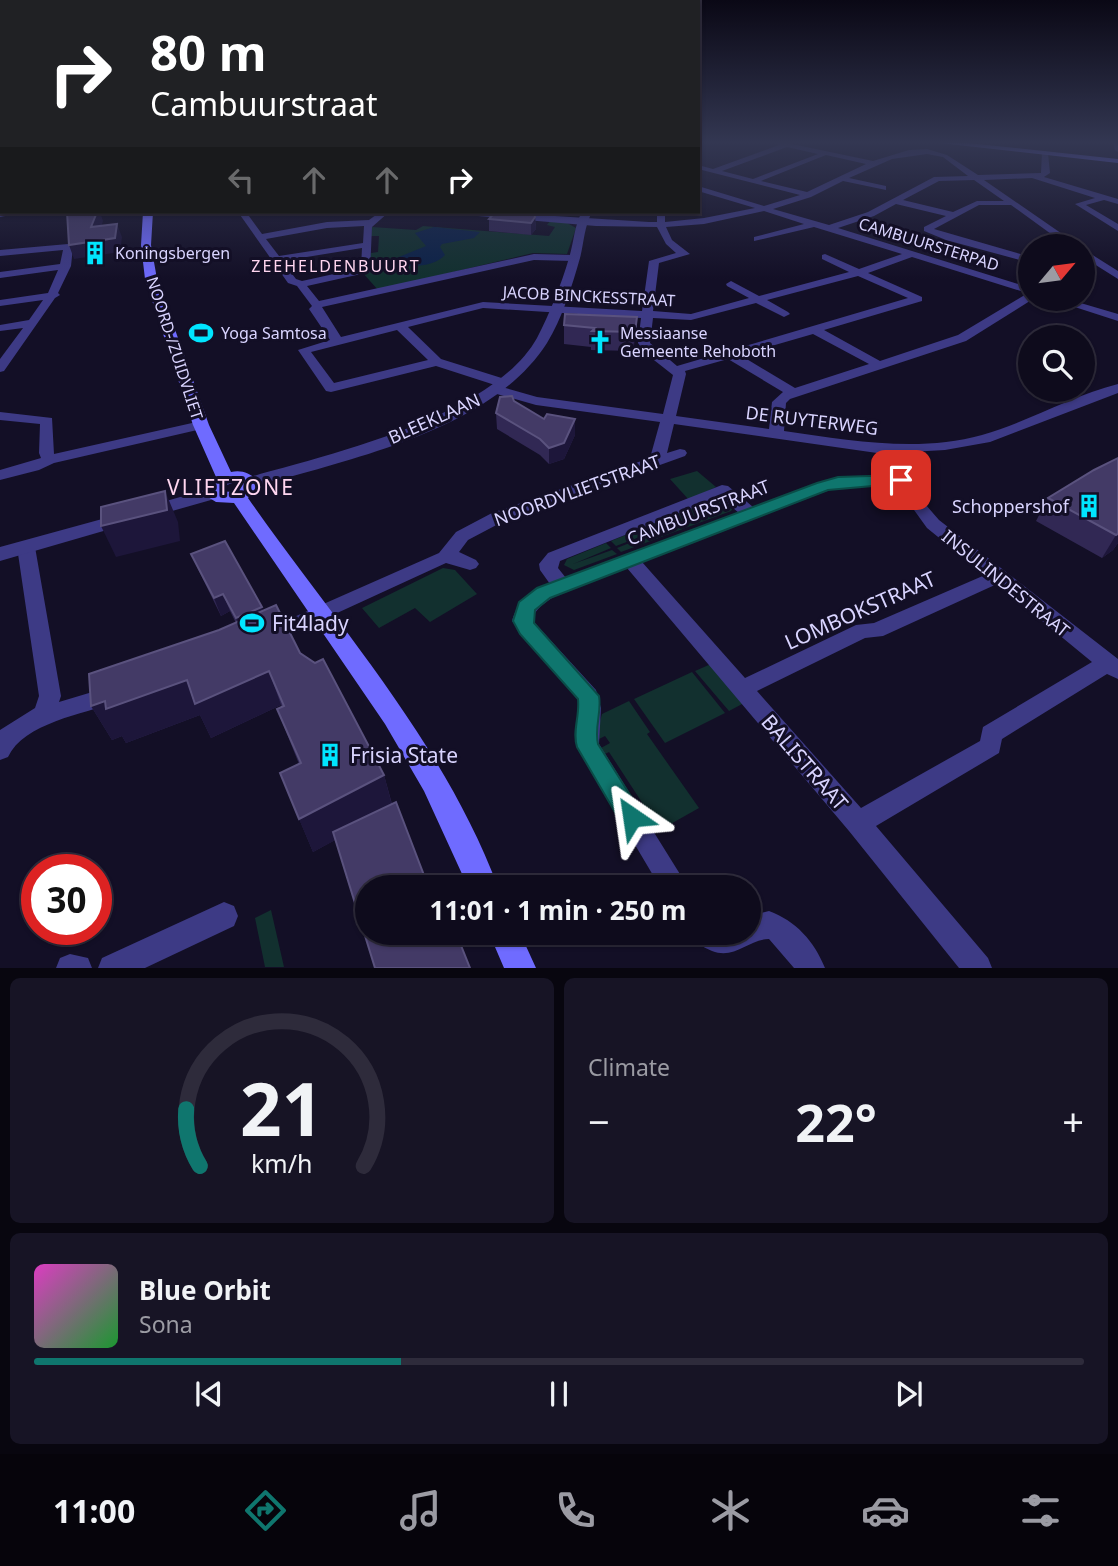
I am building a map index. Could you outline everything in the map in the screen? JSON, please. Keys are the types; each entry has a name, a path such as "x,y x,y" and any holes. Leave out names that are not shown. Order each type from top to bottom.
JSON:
{"main road":[{"name":"NOORD-/ZUIDVLIET","path":"148,214 146,245 149,272 201,425 237,486 429,774 477,875"},
{"path":"212,494 220,499 237,486"},
{"path":"509,945 520,968"}],"street":[{"path":"781,188 807,195"},
{"path":"533,214 588,216 660,225 697,222 762,208 822,188"},
{"path":"827,229 871,214 919,188"},
{"path":"990,188 1057,234"},
{"path":"1072,188 1118,202"},
{"name":"CAMBUURSTERPAD","path":"700,189 1018,290"},
{"path":"1118,195 1079,204 1118,228"},
{"path":"895,201 954,215"},
{"path":"1013,203 977,203 928,229 940,243 1018,258"},
{"path":"243,214 292,281 301,284 366,270 368,226 382,214"},
{"path":"657,462 680,374 645,346 654,261 685,254 671,246 660,225 661,214"},
{"name":"BLEEKLAAN","path":"237,486 401,435 464,407 499,386 534,353 546,333 588,216"},
{"path":"259,237 327,225 371,223"},
{"path":"757,239 813,224"},
{"name":"JACOB BINCKESSTRAAT","path":"437,362 331,388 304,349 483,305 691,317 860,272 912,256 940,243"},
{"path":"0,253 67,246 66,266 55,295 5,354 0,368"},
{"path":"276,259 342,247 367,246"},
{"path":"301,284 312,302 318,305 534,257 575,252"},
{"path":"677,370 918,299 825,257"},
{"path":"1096,259 1113,269 1118,276"},
{"path":"0,275 66,266"},
{"path":"731,284 784,314"},
{"path":"0,303 55,295"},
{"path":"776,436 779,402 793,393 969,335 990,318 1018,302"},
{"path":"318,305 315,309 338,342"},
{"path":"1096,311 1118,318"},
{"path":"0,328 32,323"},
{"path":"401,327 437,362"},
{"path":"813,329 879,365"},
{"path":"729,354 793,393"},
{"name":"DE RUYTERWEG","path":"437,362 536,401 882,449 945,446 985,439 1118,388"},
{"path":"0,416 47,421 46,453 49,460"},
{"path":"0,475 34,467 49,460 201,425"},
{"name":"INSULINDESTRAAT","path":"882,449 933,524 1113,667"},
{"name":"NOORDVLIETSTRAAT","path":"254,642 444,557 462,536 498,517 680,453"},
{"name":"CAMBUURSTRAAT","path":"668,875 588,747 585,737 590,709 588,696 527,628 522,621 523,614 532,600 562,586 830,484 901,480"},
{"name":"CAMBUURSTRAAT","path":"562,586 549,570 548,564 554,557 722,490 751,514"},
{"path":"1,553 212,494"},
{"path":"26,547 50,696 43,714"},
{"path":"444,557 455,557 470,564"},
{"name":"BALISTRAAT","path":"629,560 858,823 978,968"},
{"name":"LOMBOKSTRAAT","path":"742,689 863,630 876,631 997,576"},
{"path":"858,823 991,746 991,734 1113,667"},
{"path":"1,744 43,714 74,708 132,687"},
{"path":"112,968 225,916"},
{"path":"761,925 782,930 811,968"},
{"path":"70,968 78,968"}],"green space":[{"path":"550,221 567,223 576,228 567,254 533,253 378,290 362,272 371,253 378,252 379,236 371,236 372,227 416,230 423,226 549,236 555,227 547,225"},
{"path":"697,471 716,487 689,500 670,479"},
{"path":"718,497 733,508 731,511 621,552 617,548 724,505 616,546 611,541"},
{"path":"606,543 611,548 573,564 612,550 617,554 574,570 564,565 567,559"},
{"path":"443,568 455,570 477,594 430,622 415,608 379,628 362,608"},
{"path":"711,664 744,703 729,711 695,671"},
{"path":"692,672 725,713 665,743 634,699"},
{"path":"629,701 650,732 647,734 699,808 660,830 609,752 605,754 601,748 610,743 605,736 597,740 596,734 602,714"},
{"path":"271,910 284,967 265,967 255,918"}],"water":[{"path":"434,227 480,232 474,238 442,244 440,247 445,255 434,262 413,266 393,262 394,259 426,246 415,233"}],"building":[{"path":"67,214 96,214 91,227 117,224 115,238 69,245"},
{"path":"493,214 534,214 535,217 531,223 489,219"},
{"path":"565,314 637,317 635,332 592,331 595,328 564,325"},
{"path":"512,396 514,401 544,419 547,414 575,419 564,443 549,448 540,439 496,413 500,397"},
{"path":"1118,458 1118,534 1048,498 1094,470"},
{"path":"165,491 167,510 101,526 101,507"},
{"path":"225,541 262,607 236,618 223,594 214,598 191,554"},
{"path":"276,605 300,653 315,663 323,659 384,775 299,819 280,773 301,763 277,709 284,706 269,671 195,704 187,680 106,709 105,701 91,706 89,674 219,630"},
{"path":"396,802 424,875 355,875 355,903 333,832"},
{"path":"368,945 461,945 470,968 375,968"}],"place":[{"name":"Koningsbergen","path":"95,253"},
{"name":"Yoga Samtosa","path":"201,333"},
{"name":"Messiaanse Gemeente Rehoboth","path":"600,342"},
{"name":"Schoppershof","path":"1089,506"},
{"name":"Fit4lady","path":"252,623"},
{"name":"Frisia State","path":"330,755"}],"district":[{"name":"ZEEHELDENBUURT","path":"336,266"},
{"name":"VLIETZONE","path":"231,487"}],"route":[{"path":"632,817 588,747 585,737 590,709 588,696 522,621 526,607 544,593 822,486 851,481 901,480"}]}
